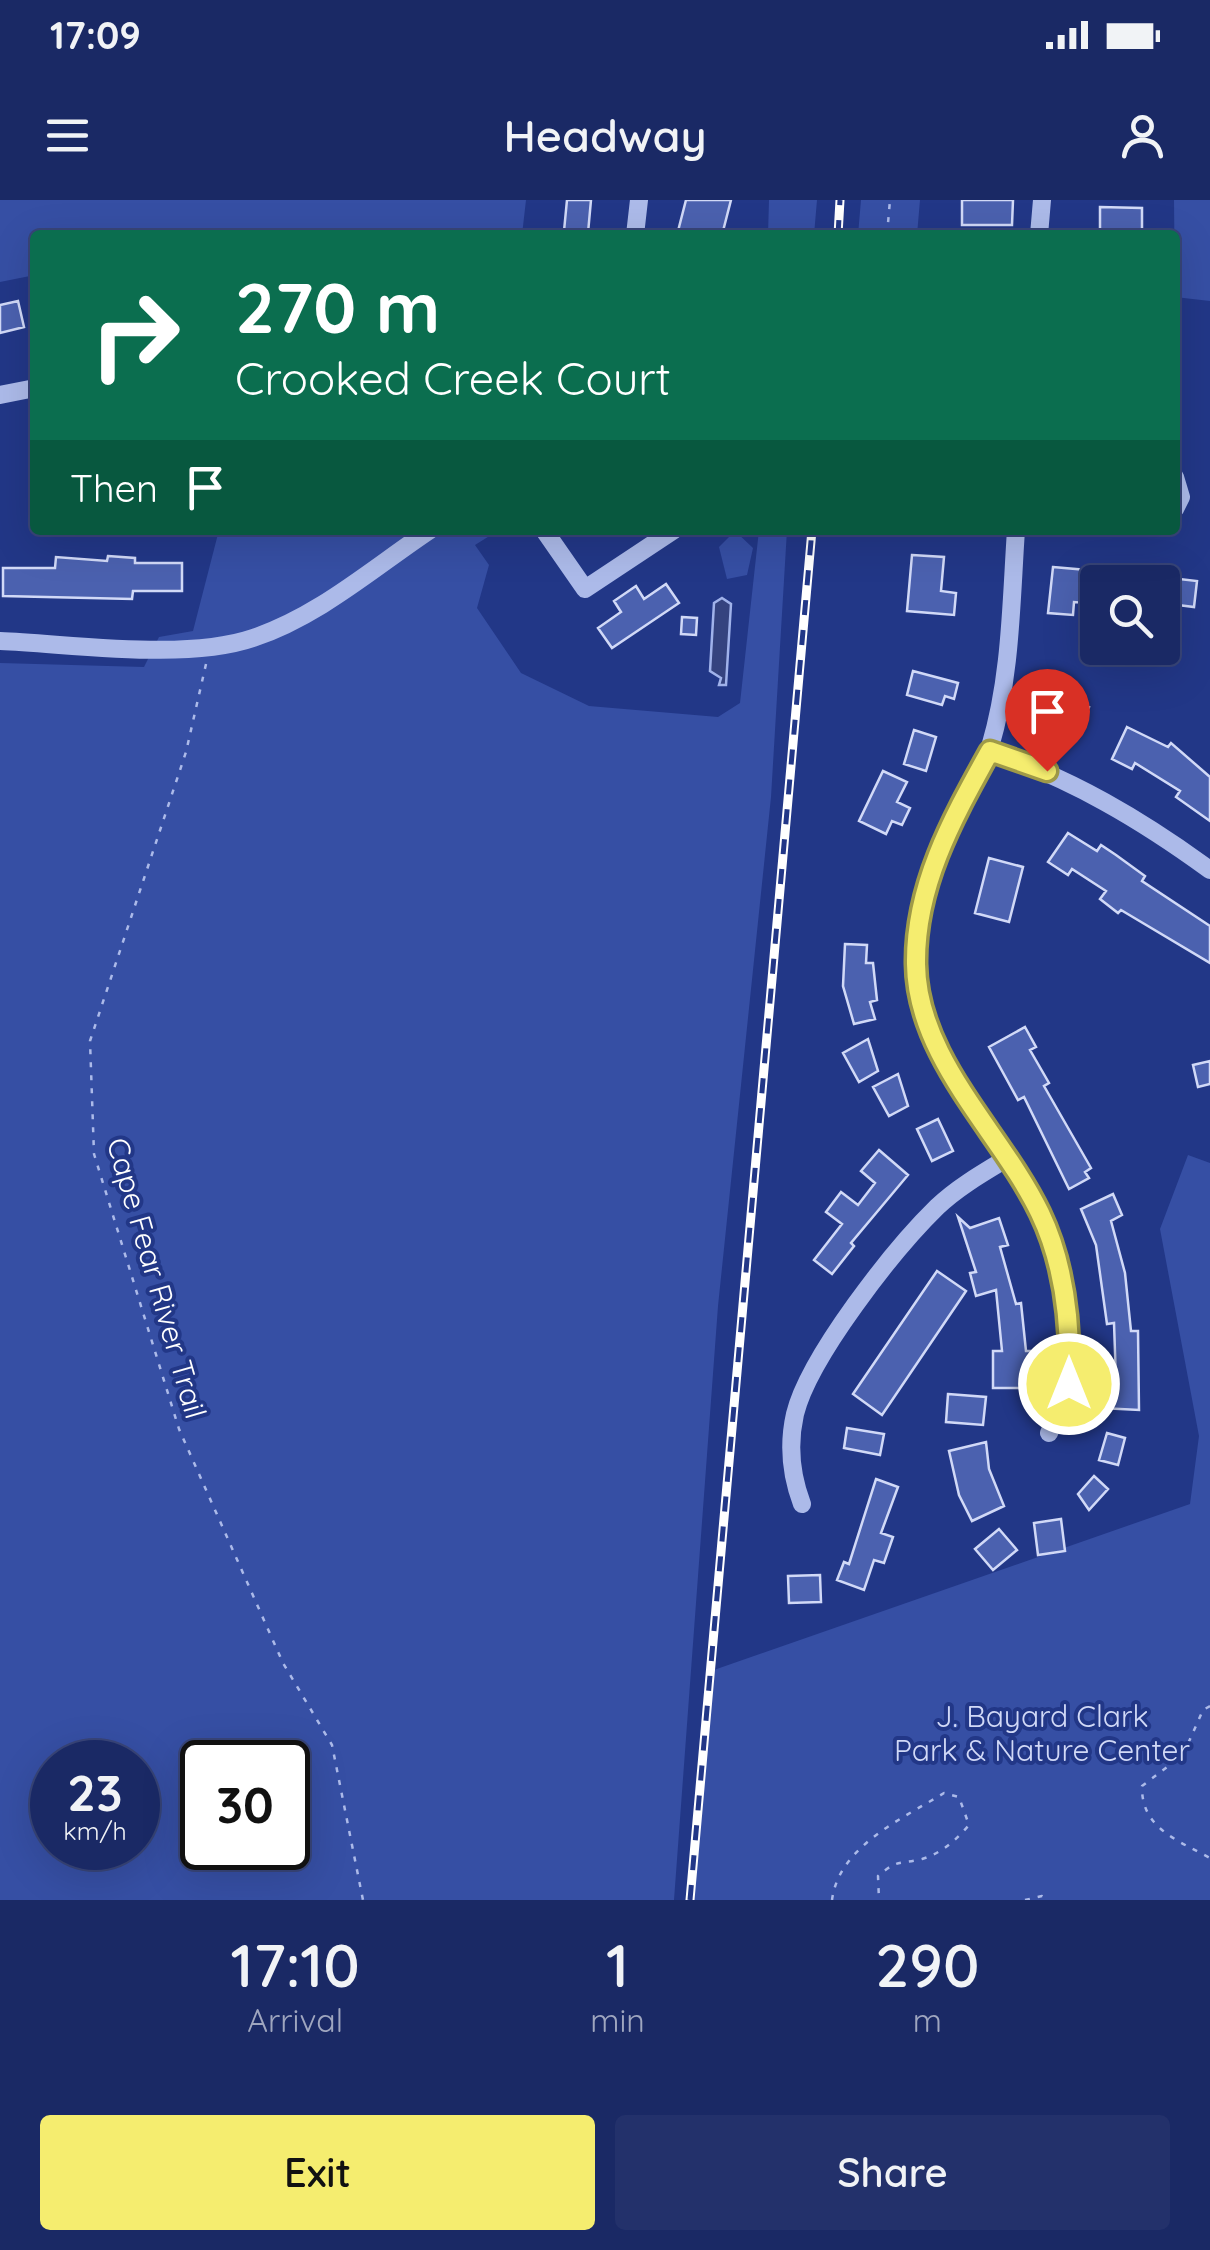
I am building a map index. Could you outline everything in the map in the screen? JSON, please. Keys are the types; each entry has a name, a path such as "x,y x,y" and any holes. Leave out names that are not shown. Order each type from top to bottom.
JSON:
{"street":[{"path":"635,230 638,200"},
{"path":"1039,230 1042,200"},
{"path":"0,395 30,389"},
{"path":"0,641 210,648 255,638 303,616 423,535"},
{"path":"547,535 585,589 666,535"},
{"path":"1016,535 1008,670 990,751 946,830 929,877 916,968 921,1003 938,1046 1040,1214 1064,1296 1069,1384 1049,1433"},
{"path":"990,751 1047,771 1133,814 1210,870"},
{"path":"802,1504 795,1485 792,1438 802,1394 818,1363 914,1230 956,1190 1006,1159"}],"path":[{"path":"887,230 890,200"},
{"name":"Cape Fear River Trail","path":"210,648 186,752 90,1042 94,1154 179,1429 283,1663 332,1745 364,1900"},
{"path":"1210,1706 1203,1710 1183,1754 1142,1786 1142,1802 1151,1824 1210,1858"},
{"path":"832,1900 834,1883 865,1842 944,1792 960,1796 970,1825 952,1844 922,1859 896,1860 878,1876 879,1900"},
{"path":"1025,1900 1042,1896 1049,1900"}],"green space":[{"path":"0,200 526,200 523,230 30,230 30,276 0,282"},
{"path":"769,200 817,200 814,230 768,230"},
{"path":"861,200 920,200 917,230 858,230"},
{"path":"1174,200 1210,200 1210,301 1180,298 1180,230 1174,230"},
{"path":"218,535 491,535 475,545 489,565 477,608 521,673 589,706 718,717 740,703 758,535 787,535 771,797 718,1306 674,1900 0,1900 0,663 144,667 159,637 193,631"},
{"path":"731,535 739,535 753,548 747,575 727,579 719,547"},
{"name":"J. Bayard Clark Park & Nature Center","path":"1188,1155 1210,1163 1210,1900 691,1900 711,1671 1190,1504 1199,1436 1160,1229"}],"shaded area":[{"path":"722,598 731,604 726,685 719,685 721,678 710,671 714,603"}],"building":[{"path":"567,200 591,200 588,230 564,230"},
{"path":"686,200 731,200 723,230 678,230"},
{"path":"962,200 1013,200 1012,225 962,225"},
{"path":"1100,207 1142,208 1142,230 1100,230"},
{"path":"18,301 24,327 0,333 0,305"},
{"path":"912,555 944,557 941,591 956,593 954,615 907,611"},
{"path":"108,556 135,558 135,563 182,563 182,591 133,591 132,599 3,596 3,568 55,568 56,557 107,561"},
{"path":"1053,567 1080,569 1080,602 1074,602 1073,615 1048,613"},
{"path":"1180,579 1197,581 1194,607 1180,605"},
{"path":"666,584 679,603 612,648 598,628 621,612 614,601 636,586 644,599"},
{"path":"682,617 697,618 696,635 681,634"},
{"path":"913,671 958,683 954,699 945,696 942,705 907,695"},
{"path":"1038,684 1089,707 1077,731 1064,725 1059,736 1038,726 1042,716 1027,709"},
{"path":"1127,727 1168,747 1171,743 1210,777 1210,821 1176,797 1180,791 1135,763 1132,769 1112,759"},
{"path":"914,730 936,737 926,771 904,764"},
{"path":"883,771 907,782 897,802 910,808 902,825 892,821 886,834 859,821"},
{"path":"1068,833 1097,851 1101,845 1145,876 1142,881 1210,926 1210,963 1121,910 1118,913 1100,899 1106,891 1072,869 1068,875 1048,862"},
{"path":"989,858 1023,867 1009,922 975,913"},
{"path":"845,944 867,945 866,963 873,963 877,1000 870,1002 875,1019 854,1024 843,986"},
{"path":"1025,1027 1036,1047 1030,1050 1049,1083 1044,1086 1091,1168 1085,1172 1089,1178 1069,1189 1024,1097 1018,1100 989,1047"},
{"path":"868,1039 878,1071 859,1082 843,1053"},
{"path":"1210,1061 1210,1084 1198,1087 1193,1065"},
{"path":"898,1074 908,1106 889,1116 873,1087"},
{"path":"938,1119 953,1151 932,1161 917,1129"},
{"path":"879,1150 908,1175 851,1243 854,1246 832,1274 814,1260 842,1224 826,1212 841,1192 858,1205 875,1183 861,1171"},
{"path":"1113,1194 1122,1215 1111,1221 1125,1273 1131,1331 1138,1331 1139,1410 1101,1408 1103,1380 1116,1381 1114,1323 1107,1324 1096,1245 1081,1209"},
{"path":"958,1217 970,1228 999,1218 1008,1245 1000,1247 1016,1304 1021,1303 1026,1351 1031,1351 1031,1376 1024,1376 1024,1388 993,1388 993,1351 1002,1351 996,1290 976,1296 970,1273 976,1272"},
{"path":"937,1271 966,1291 882,1415 853,1394"},
{"path":"948,1394 986,1397 983,1425 946,1422"},
{"path":"847,1428 884,1434 880,1455 844,1448"},
{"path":"1107,1433 1125,1438 1118,1465 1099,1460"},
{"path":"986,1442 989,1469 1004,1506 972,1521 959,1495 949,1451"},
{"path":"1094,1476 1108,1489 1089,1510 1078,1494"},
{"path":"876,1479 898,1487 881,1533 893,1537 884,1563 874,1560 864,1590 837,1580 844,1562 849,1564"},
{"path":"1061,1519 1065,1551 1038,1555 1034,1523"},
{"path":"999,1529 1017,1550 993,1570 975,1549"},
{"path":"820,1575 821,1602 789,1603 788,1576"}],"railway":[{"path":"838,230 840,200"},
{"path":"690,1900 812,535"}],"route":[{"path":"1047,771 990,751 946,830 929,877 916,945 916,968 921,1003 938,1046 1029,1194 1053,1246 1068,1326 1069,1384"}]}
